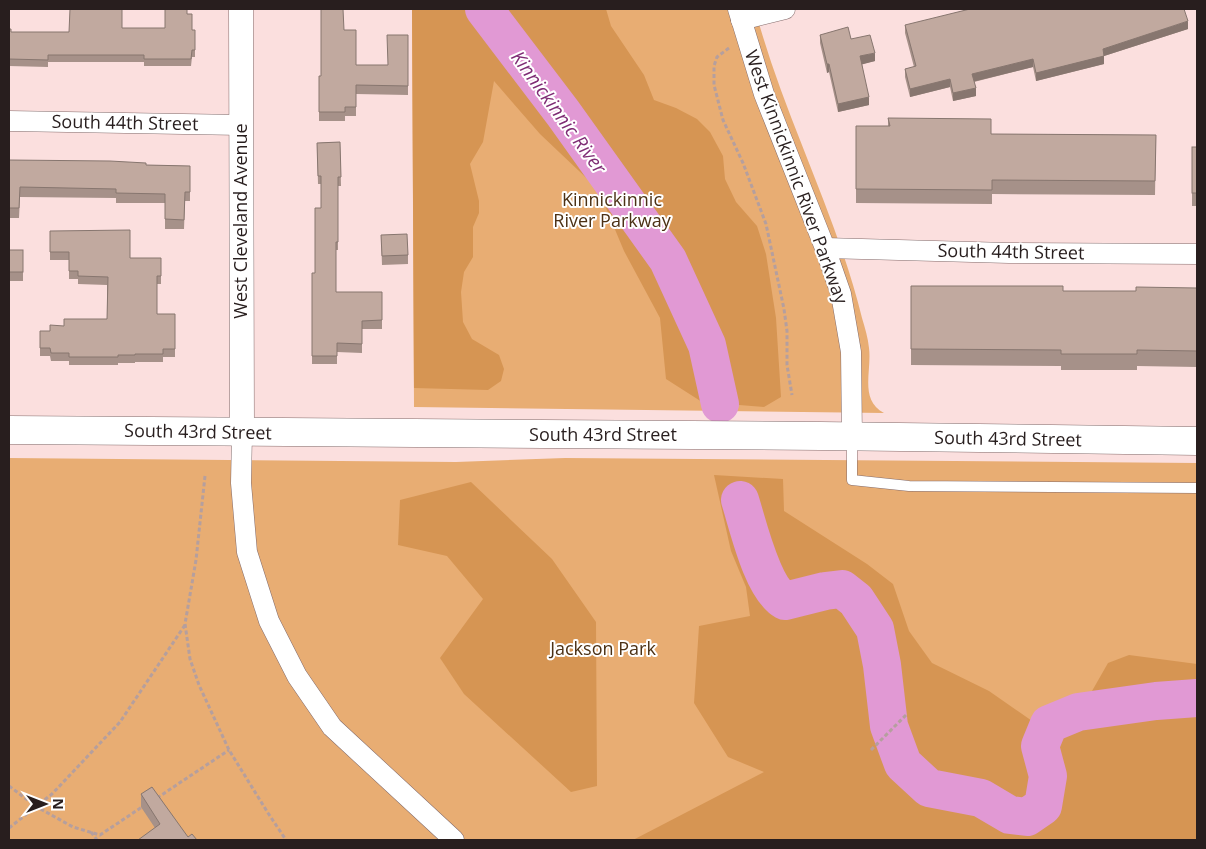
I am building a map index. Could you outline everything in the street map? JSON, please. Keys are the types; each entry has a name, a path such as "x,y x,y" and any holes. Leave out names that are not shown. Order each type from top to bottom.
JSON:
{"main road":[{"name":"South 43rd Street","path":"9,430 1197,441"}],"street":[{"name":"West Cleveland Avenue","path":"241,9 242,433"},
{"path":"739,14 785,9"},
{"name":"West Kinnickinnic River Parkway","path":"739,14 764,94 825,248 841,294 851,352 852,437"},
{"name":"South 44th Street","path":"9,121 241,124"},
{"name":"South 44th Street","path":"825,248 1009,253 1197,254"},
{"path":"242,433 241,482 247,552 269,621 297,676 332,727 454,840"}],"lane":[{"path":"852,437 852,480 909,486 1197,488"}],"path":[{"path":"730,48 717,57 714,66 714,85 723,120 752,185 766,224 784,309 787,331 787,365 792,395"},
{"path":"205,476 196,560 185,624 190,659 199,685 229,750 286,840"},
{"path":"9,828 52,794 120,722 185,624"},
{"path":"871,750 906,715"},
{"path":"9,786 36,807 73,827 100,835 229,750"},
{"path":"91,832 96,840"}],"green space":[{"name":"Kinnickinnic River Parkway","path":"412,9 755,9 780,87 851,279 869,344 869,393 876,407 884,413 414,407"},
{"path":"412,9 606,9 611,26 644,75 654,100 676,108 697,119 710,132 723,156 725,179 736,202 757,226 766,254 776,318 781,397 764,407 702,402 666,379 660,318 624,251 598,189 540,134 494,81 483,142 470,164 479,201 479,213 473,227 473,257 464,272 461,292 463,322 472,339 499,355 504,369 501,381 488,390 414,388"},
{"name":"Jackson Park","path":"9,458 456,462 565,458 1197,463 1197,840 9,840"},
{"path":"714,475 783,479 784,511 867,564 893,584 909,631 932,663 989,691 1035,723 1092,691 1108,663 1129,655 1197,664 1197,840 633,840 764,772 728,757 694,703 699,626 750,616 746,587 731,551"},
{"path":"471,482 552,559 596,622 597,786 571,792 464,694 440,658 483,599 447,556 398,545 400,500"}],"building":[{"path":"70,9 122,9 122,28 165,28 165,9 187,9 187,14 192,14 192,30 195,30 195,50 192,50 191,59 144,59 144,55 48,55 48,60 9,59 9,29 11,29 11,32 69,32"},
{"path":"321,9 343,9 344,30 356,30 356,65 388,65 387,35 408,35 408,86 356,85 356,107 345,107 345,112 319,112"},
{"path":"970,9 1184,9 1188,21 1103,49 1104,56 1036,73 1033,59 972,74 976,88 953,93 950,79 910,89 905,69 916,66 905,25"},
{"path":"848,27 851,39 870,35 875,53 860,56 869,97 838,104 820,35"},
{"path":"888,118 991,119 991,134 1156,135 1155,181 992,180 992,190 856,189 856,126 890,126"},
{"path":"340,142 341,177 338,177 336,292 382,292 382,320 362,321 362,344 337,343 337,356 312,356 312,273 315,273 315,208 321,208 321,176 318,176 317,143"},
{"path":"1192,147 1197,147 1197,193 1192,193"},
{"path":"9,160 110,161 146,163 146,165 190,166 190,192 185,192 184,220 165,219 165,194 116,193 116,189 20,187 19,208 9,208"},
{"path":"130,230 130,258 161,258 161,276 157,276 157,314 175,314 175,349 163,349 163,354 118,355 118,357 69,357 69,353 51,353 50,348 40,348 40,331 50,331 50,325 64,326 64,319 107,319 108,277 78,276 78,271 69,271 69,252 50,252 50,231"},
{"path":"407,234 408,255 382,256 381,235"},
{"path":"9,250 23,250 23,272 9,272"},
{"path":"911,286 1063,286 1063,291 1136,291 1136,287 1197,288 1197,351 1137,350 1137,354 1061,354 1061,350 911,349"},
{"path":"152,787 188,837 192,834 197,840 138,840 160,824 141,794"}],"waterway":[{"name":"Kinnickinnic River","path":"484,9 563,113 668,260 707,345 720,404"},
{"name":"Kinnickinnic River","path":"740,500 763,570 769,583 785,601 825,591 842,589 856,600 875,629 882,665 889,726 903,764 929,788 981,798 1010,815 1027,817 1043,806 1048,776 1040,746 1049,724 1078,712 1156,701 1197,698"}]}
